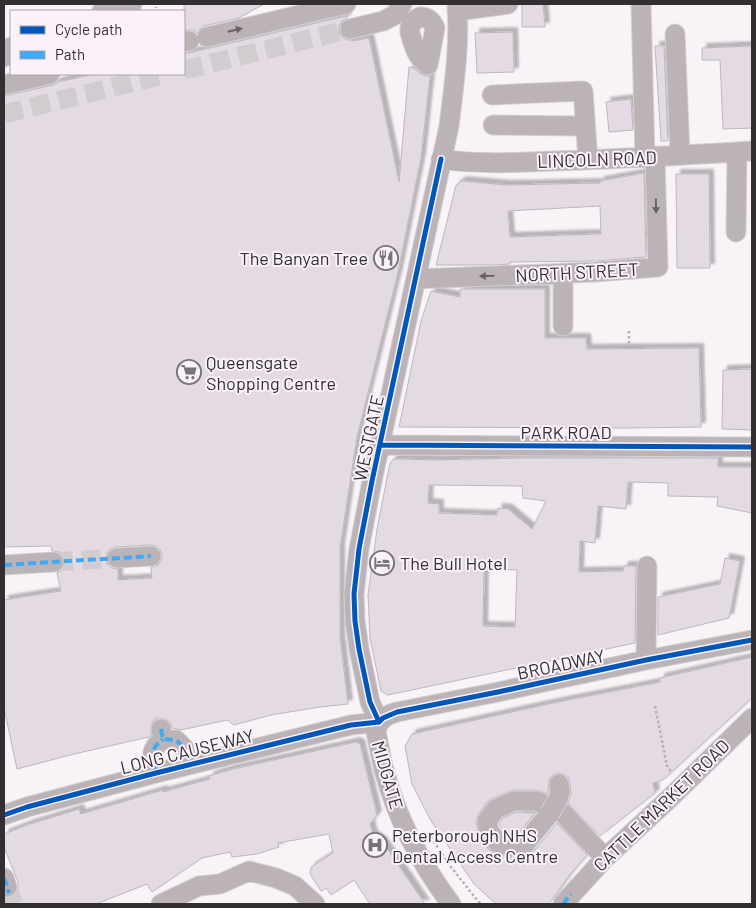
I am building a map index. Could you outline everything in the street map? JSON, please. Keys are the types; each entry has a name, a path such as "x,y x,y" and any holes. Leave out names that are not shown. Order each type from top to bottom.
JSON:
{"street":[{"path":"106,10 132,4"},
{"path":"207,37 346,4"},
{"path":"350,29 383,21 395,15 402,4"},
{"path":"457,7 508,4"},
{"path":"641,4 650,157"},
{"name":"WESTGATE","path":"379,722 370,702 359,649 354,594 359,549 372,482 449,126 456,69 457,7"},
{"path":"675,34 680,155"},
{"path":"428,65 456,69"},
{"path":"7,80 43,75"},
{"path":"492,95 583,91 588,160"},
{"path":"493,125 585,126"},
{"path":"736,232 744,151"},
{"name":"LINCOLN ROAD","path":"442,159 458,162 588,160 744,151"},
{"name":"NORTH STREET","path":"416,279 562,274 658,267 650,157"},
{"path":"562,274 563,326"},
{"name":"PARK ROAD","path":"380,445 752,447"},
{"path":"117,558 151,556"},
{"path":"4,565 54,562"},
{"path":"646,660 647,566"},
{"name":"BROADWAY","path":"379,722 389,714 397,712 752,640"},
{"name":"CATTLE MARKET ROAD","path":"567,899 605,858 752,718"},
{"name":"LONG CAUSEWAY","path":"4,815 27,807 188,765 351,725 379,722"},
{"name":"MIDGATE","path":"379,722 376,732 384,770 404,827 417,853 451,904"},
{"path":"156,773 152,755 162,734 176,740 184,748 188,765"},
{"path":"555,799 524,845 510,847 498,843 488,831 487,821 496,809 513,801 536,802 563,814 605,858"},
{"path":"161,904 199,886 220,884 249,871 276,878 295,886 315,904"}],"path":[{"path":"629,330 629,349"},
{"path":"655,706 667,766 681,787"},
{"path":"426,830 451,867 482,904"}],"building":[{"path":"184,4 264,4 239,18 204,26 197,33 192,30 185,31"},
{"path":"522,4 543,4 545,27 522,27"},
{"name":"Queensgate Shopping Centre","path":"346,16 347,18 339,26 339,32 342,37 353,41 369,38 399,182 409,67 414,68 421,74 430,76 421,158 398,272 357,437 340,548 340,637 348,704 271,715 234,725 227,720 181,730 172,728 170,722 158,718 151,725 151,735 149,737 17,769 4,708 4,600 61,591 57,573 64,567 65,562 63,555 52,551 51,546 4,547 4,96 53,85 58,82 90,75 185,75 185,54","holes":["150,545 160,549 161,561 158,565 151,567 152,578 118,580 118,569 112,568 107,564 107,553 110,549 116,547"]},
{"path":"513,32 514,72 477,73 475,33"},
{"path":"655,46 664,46 668,141 661,141"},
{"path":"752,46 752,128 723,129 720,60 702,60 702,48"},
{"path":"631,99 633,130 609,132 606,102"},
{"path":"644,173 646,257 597,261 510,262 510,264 494,265 436,265 456,185 462,181 507,185 600,183 600,181","holes":["600,206 601,234 510,237 508,211"]},
{"path":"676,174 709,174 710,268 677,268"},
{"path":"460,289 545,289 545,338 586,338 587,349 699,348 701,427 399,427 421,321 431,291 460,297"},
{"path":"752,369 752,430 722,429 723,370"},
{"path":"718,458 718,467 752,467 752,513 717,506 718,497 668,496 668,483 628,482 626,509 598,506 595,543 580,541 579,572 623,571 624,566 636,566 635,643 388,695 381,691 370,638 368,595 377,529 390,463 394,459","holes":["429,485 522,486 523,498 546,501 532,529 508,509 498,508 497,515 439,513 439,504 428,503","484,569 517,570 515,627 483,626"]},
{"path":"725,558 740,561 729,618 658,635 658,597 720,584"},
{"path":"752,657 752,698 663,780 653,783 655,793 600,836 568,803 571,795 570,783 568,777 563,774 558,773 549,779 548,794 536,790 513,790 487,802 478,815 476,823 480,838 489,850 494,853 511,858 526,856 533,852 557,823 587,855 571,873 549,904 496,904 474,884 431,821 412,784 405,746 412,734 660,682 660,678"},
{"path":"356,742 360,744 377,815 370,824 373,835 382,841 425,904 370,904 354,880 331,895 326,888 321,891 310,874 311,867 333,853 329,834 278,843 279,847 257,854 232,857 230,852 202,858 152,892 147,884 96,904 4,904 4,898 16,894 18,882 4,847 4,834 79,809 81,814 163,790 163,792 210,779 209,776 233,769"},
{"path":"516,812 535,813 518,834 511,835 505,833 499,824 503,818"}],"tunnel":[{"path":"185,70 350,29"},
{"path":"4,114 163,75"},
{"path":"54,562 117,558"},
{"path":"7,887 14,904"}],"marked path":[{"path":"4,565 151,556"},
{"path":"161,729 163,739 176,740 184,748 188,765"},
{"path":"156,773 153,754 155,747 163,739"},
{"path":"4,878 9,893"},
{"path":"563,904 571,894"}],"cycle path":[{"path":"379,722 370,702 359,649 354,594 359,549 372,481 441,159"},
{"path":"380,445 752,447"},
{"path":"379,722 383,718 397,712 752,640"},
{"path":"4,815 27,807 156,773 351,725 379,722"}],"place":[{"name":"The Banyan Tree","path":"386,258"},
{"name":"Queensgate Shopping Centre","path":"189,372"},
{"name":"The Bull Hotel","path":"382,563"},
{"name":"Peterborough NHS Dental Access Centre","path":"375,845"}]}
